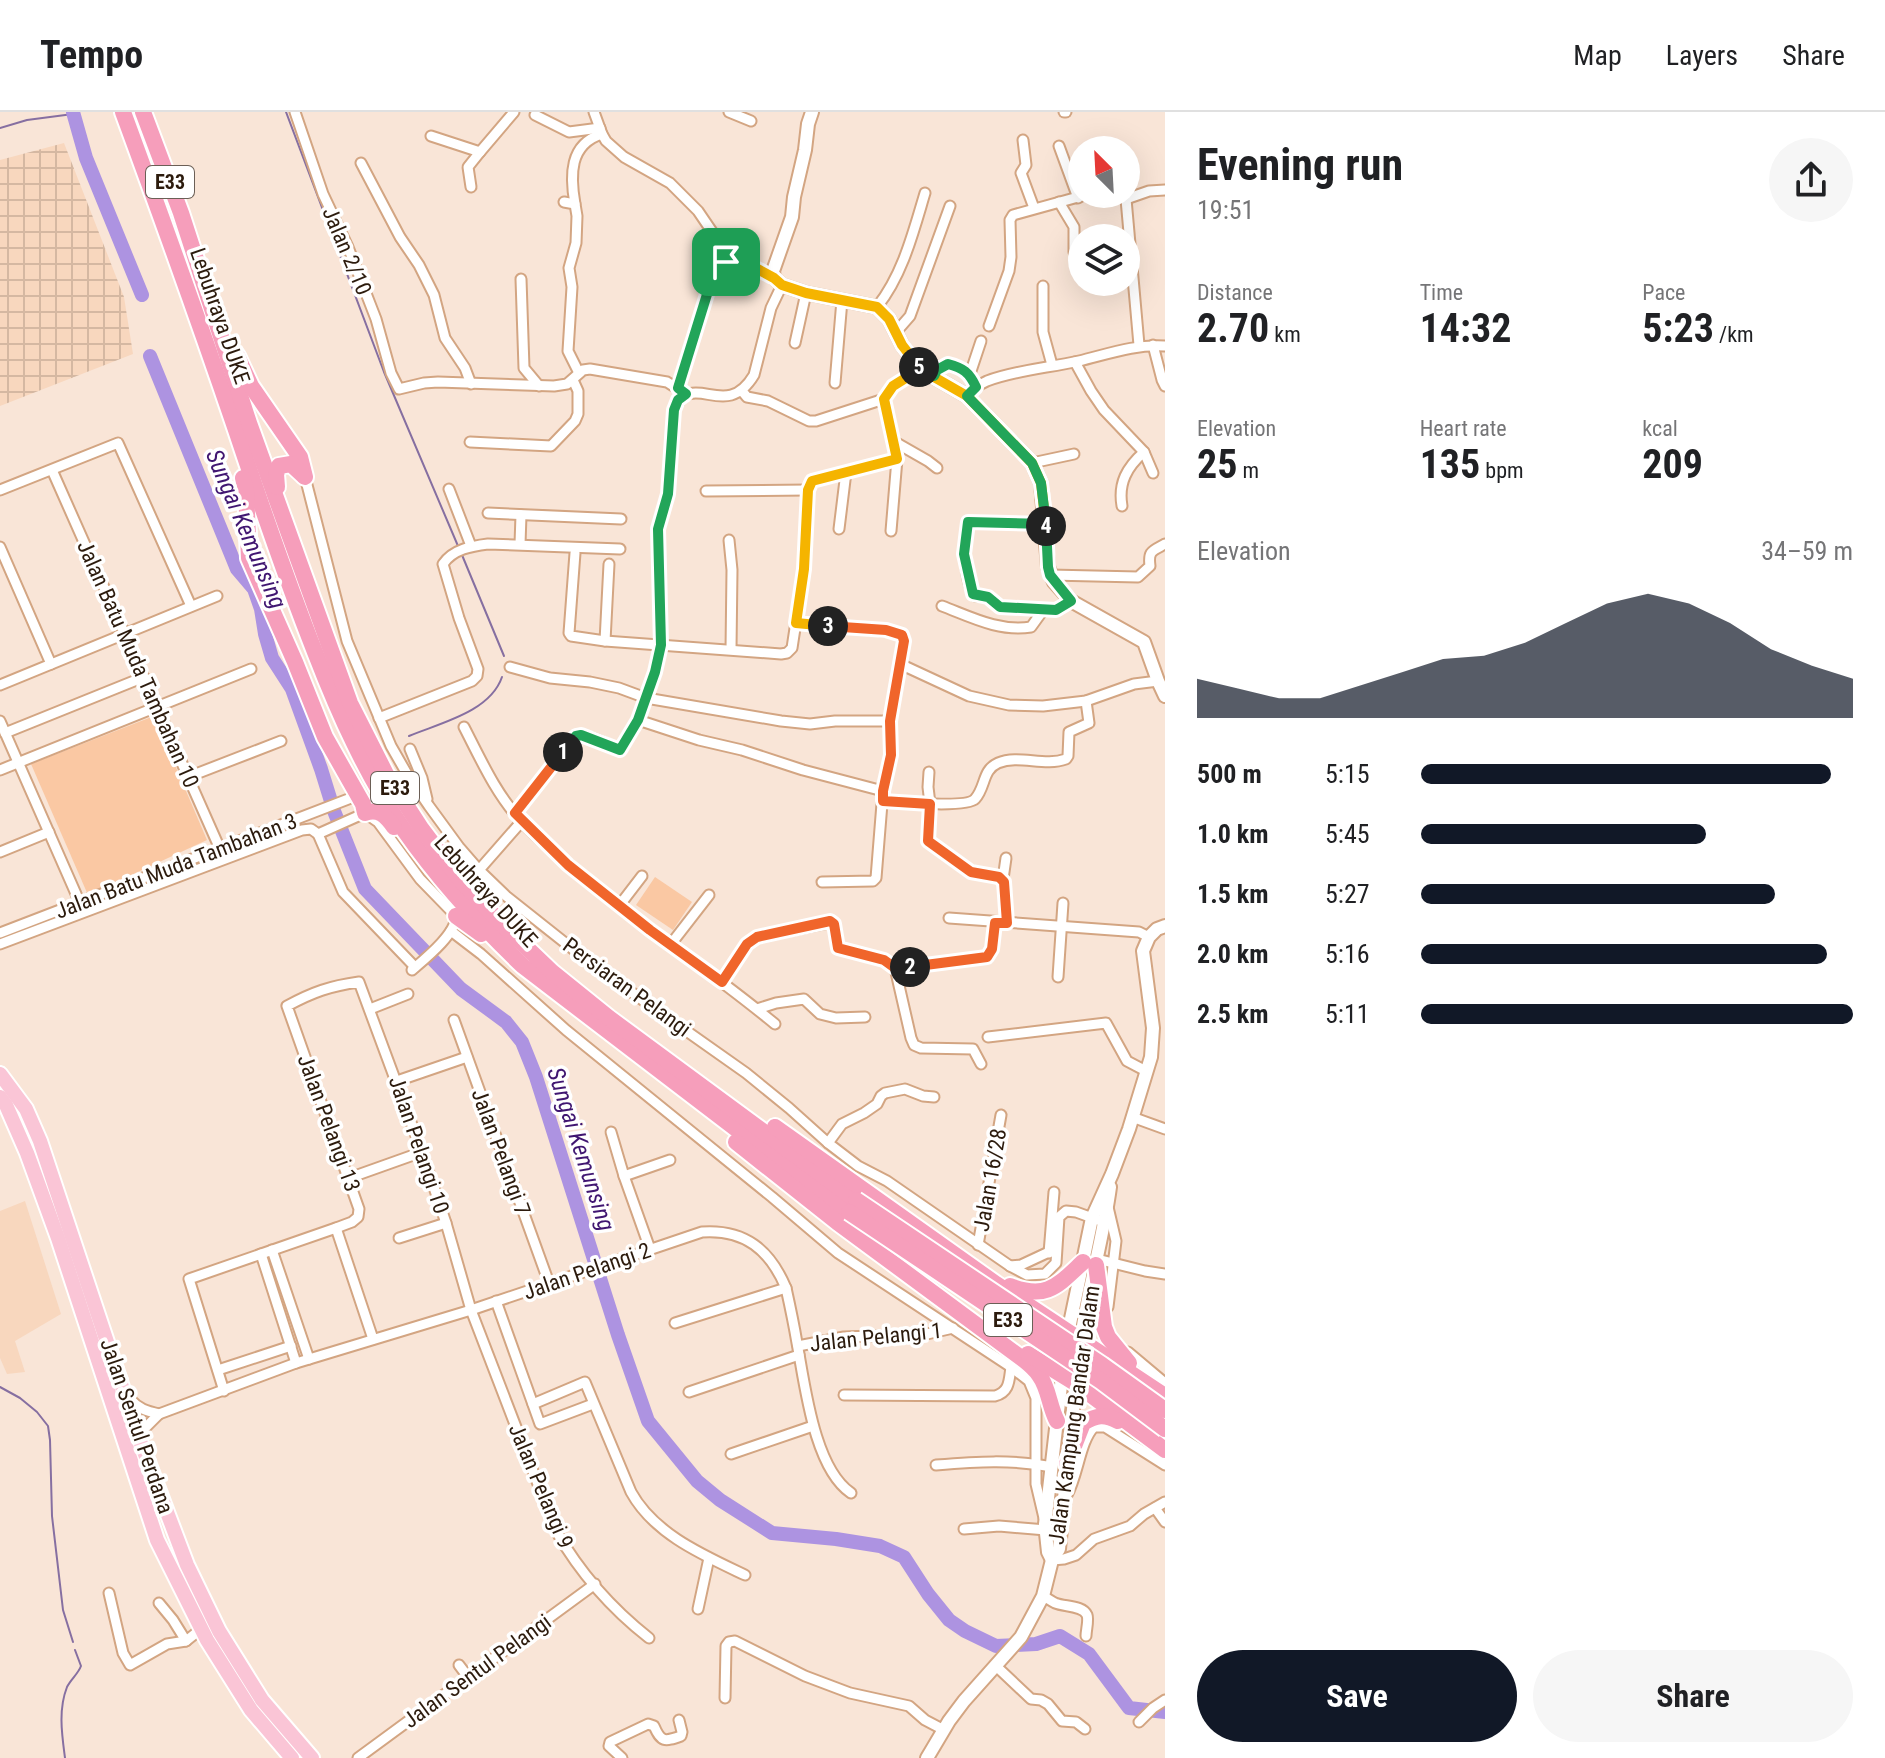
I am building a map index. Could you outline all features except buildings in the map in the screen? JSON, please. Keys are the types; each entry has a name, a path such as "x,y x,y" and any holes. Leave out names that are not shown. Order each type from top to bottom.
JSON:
{"highway":[{"name":"Lebuhraya DUKE","path":"123,112 196,311 304,626 335,704 387,803 448,889 523,966 769,1154 1102,1365 1165,1410"},
{"name":"Lebuhraya DUKE","path":"143,112 181,213 249,423 350,703 386,774 461,881 569,987 853,1206 1165,1429"},
{"path":"213,308 251,386 300,457 305,477"},
{"path":"196,311 246,491 249,558 325,737 363,804 358,816"},
{"path":"277,498 276,474 279,466 291,464 305,477"},
{"path":"358,816 375,811 384,815 432,879 441,888 448,889"},
{"path":"454,924 494,938"},
{"path":"592,1019 618,1047 769,1169 1034,1369 1045,1385 1057,1421"},
{"path":"623,1028 668,1052 986,1277 1074,1335 1157,1384"},
{"path":"986,1277 1019,1290 1042,1292 1097,1262 1104,1327 1108,1337 1119,1353 1157,1384 1165,1396"},
{"path":"940,1296 1069,1379 1165,1450"},
{"path":"1060,1466 1083,1423 1100,1415 1135,1428"}],"main road":[{"name":"Jalan Sentul Perdana","path":"0,1074 27,1117 140,1441 207,1619 262,1700 312,1758"},
{"name":"Jalan Sentul Perdana","path":"3,1101 22,1140 58,1238 157,1540 187,1603 207,1619 210,1645 253,1712 292,1758"},
{"path":"3,1101 27,1117 22,1140"}],"street":[{"name":"Jalan 2/10","path":"295,112 323,194 376,319 391,373 399,389 424,383 471,384"},
{"path":"471,187 468,167 514,112"},
{"path":"594,112 601,131 624,157 670,183 698,211 715,236 741,260 778,282 806,293 877,307 889,319 902,345 920,369 971,391 1032,463 1041,483 1050,575 1071,601 1144,642 1165,696"},
{"path":"729,112 751,121"},
{"path":"361,163 434,295 445,338 465,368 471,384 567,384 590,369 602,369 667,382 682,391 733,396 742,391 754,375 778,282 773,271 792,217 812,112"},
{"path":"535,115 569,132 601,131"},
{"path":"470,442 551,446 578,414 576,377 568,351 572,287 569,268 576,243 577,216 569,203 570,179 573,161 586,143 601,131"},
{"path":"431,136 480,152"},
{"path":"1023,140 1026,165 1021,173 1034,208"},
{"path":"1059,146 1068,171"},
{"path":"1140,193 1165,190"},
{"path":"877,307 906,257 925,193"},
{"path":"989,326 1009,271 1010,220 1013,215 1068,200"},
{"path":"1059,202 1072,224"},
{"path":"896,332 910,316 950,206"},
{"path":"1126,208 1139,345"},
{"path":"479,870 576,736 584,736 620,750 638,720 661,645 658,529 668,494 674,410 682,391 713,275 718,265 741,260"},
{"path":"521,279 524,368 539,386"},
{"path":"1043,286 1043,332 1052,365"},
{"path":"795,343 806,293"},
{"path":"835,383 842,300"},
{"path":"971,391 970,374 981,341"},
{"path":"971,391 995,378 1139,345 1165,346"},
{"path":"1153,345 1165,386"},
{"path":"1075,362 1104,410 1144,452 1153,473"},
{"path":"934,376 937,370 948,364 970,374"},
{"path":"742,391 747,397 768,401 809,421 816,421 884,399 893,386 920,369"},
{"path":"884,399 897,459 891,531"},
{"path":"893,441 937,468"},
{"path":"0,490 118,443 191,606"},
{"path":"1122,506 1120,495 1125,475 1144,452"},
{"path":"1032,463 1074,454"},
{"path":"575,553 570,634 605,641 787,653 792,648 804,569 808,490 812,481 897,459"},
{"name":"Jalan Batu Muda Tambahan 10","path":"52,470 222,854"},
{"path":"839,529 846,472"},
{"name":"Persiaran Pelangi","path":"305,477 347,641 391,746 459,847 506,896 593,965 769,1091 858,1166 887,1181 1010,1266 1027,1275 1045,1274 1056,1263 1053,1251 1059,1217 1066,1211 1099,1220"},
{"path":"449,489 470,547"},
{"path":"706,491 808,490"},
{"path":"488,513 621,519"},
{"path":"520,544 521,515"},
{"path":"1046,524 968,522 964,554 971,590 975,596 988,597 1000,607 1056,610 1071,601"},
{"path":"729,540 732,570 731,649"},
{"path":"379,718 472,681 477,676 478,669 443,564 450,556 470,547 520,544 620,549"},
{"path":"1050,575 1138,577 1150,566 1152,551 1165,544"},
{"path":"0,547 51,664"},
{"path":"605,641 609,564"},
{"path":"0,685 217,596"},
{"path":"942,606 993,626 1019,629 1031,627 1044,609"},
{"path":"796,623 895,632 902,635 904,641 890,721 891,755 883,796 875,881 822,882"},
{"path":"900,664 969,696 1009,705 1043,706 1086,701 1122,687 1158,681"},
{"path":"510,667 550,678 619,688 646,698 810,724 890,721"},
{"path":"0,770 251,669"},
{"path":"5,733 144,677"},
{"path":"638,720 883,796 930,804 974,800 985,774 999,763 1014,760 1046,763 1066,759 1069,732 1090,722 1086,701"},
{"path":"0,721 80,903"},
{"path":"464,727 491,780 518,817 568,865 775,1024"},
{"path":"188,777 281,741"},
{"path":"410,749 429,806"},
{"path":"929,772 928,841 971,872 1003,879"},
{"name":"Jalan Batu Muda Tambahan 3","path":"0,933 222,854 351,798"},
{"path":"0,944 222,854 302,830 322,832 358,816 378,822 454,924 481,954 566,1030 838,1253 1029,1381 1036,1398 1036,1484 1045,1527 964,1529"},
{"path":"0,852 49,832"},
{"path":"322,832 343,892 416,967 454,924"},
{"path":"1006,858 1003,879 1007,923"},
{"path":"619,906 642,876"},
{"path":"671,944 709,895"},
{"path":"1058,977 1063,903"},
{"path":"949,918 1139,932 1149,937 1165,926"},
{"path":"722,982 747,944 757,937 830,921 834,924 838,948 884,960 895,968 914,1045 921,1048 973,1049 981,1064"},
{"path":"895,968 987,957 992,949 995,923"},
{"name":"Jalan Kampung Bandar Dalam","path":"1052,1560 1045,1527 1060,1466 1074,1335 1097,1262 1099,1220 1146,1071 1153,1038 1143,951 1149,937"},
{"name":"Jalan Pelangi 13","path":"336,1228 352,1222 358,1217 359,1209 287,1006 333,985 359,982"},
{"name":"Jalan Pelangi 10","path":"359,982 422,1152 471,1310"},
{"path":"370,1009 408,994"},
{"path":"757,1009 778,1002 804,999 820,1014 836,1018 865,1017"},
{"name":"Jalan Pelangi 7","path":"454,1020 549,1283"},
{"path":"988,1037 1106,1023 1127,1061 1146,1071"},
{"path":"397,1081 467,1057"},
{"path":"828,1143 842,1124 877,1104 885,1093 905,1089 934,1097"},
{"name":"Jalan 16/28","path":"978,1245 1001,1115"},
{"path":"1132,1117 1165,1129"},
{"path":"611,1132 650,1249"},
{"path":"349,1178 422,1152"},
{"path":"624,1176 670,1160"},
{"name":"Jalan Kampung Bandar Dalam","path":"1099,1220 1108,1204 1112,1174"},
{"path":"1010,1266 1021,1265 1053,1251 1054,1192"},
{"path":"1097,1262 1116,1241 1108,1204"},
{"path":"399,1238 446,1223"},
{"path":"224,1391 189,1279 272,1250 336,1228 373,1339"},
{"name":"Jalan Pelangi 2","path":"159,1414 296,1363 471,1310 702,1232 717,1231 735,1234 766,1254 778,1268 786,1288 813,1426 828,1464 843,1488 851,1493"},
{"path":"272,1250 309,1359"},
{"path":"261,1254 296,1363"},
{"path":"1097,1262 1165,1274"},
{"path":"675,1323 786,1288"},
{"path":"496,1301 540,1424 593,1404"},
{"name":"Jalan Pelangi 9","path":"471,1310 556,1531 569,1554 625,1619 649,1638"},
{"name":"Jalan Pelangi 1","path":"689,1392 844,1337 927,1334 953,1328"},
{"path":"218,1370 291,1346"},
{"path":"844,1395 995,1396 1007,1390 1011,1367"},
{"name":"Jalan Kampung Bandar Dalam","path":"927,1758 966,1699 1021,1637 1043,1596 1052,1560 1059,1549 1063,1501 1057,1421 1069,1379"},
{"path":"533,1404 585,1382 639,1507 665,1531 709,1558 745,1575"},
{"path":"125,1394 137,1407 159,1414"},
{"path":"140,1441 143,1430 159,1414"},
{"path":"731,1454 813,1426"},
{"path":"1063,1501 1074,1482 1088,1434 1094,1427 1105,1427 1165,1465"},
{"path":"936,1465 975,1461 1060,1466"},
{"path":"1052,1560 1076,1555 1094,1539 1130,1526 1165,1502"},
{"path":"1155,1508 1165,1522"},
{"path":"698,1609 709,1558"},
{"name":"Jalan Sentul Pelangi","path":"358,1758 595,1584"},
{"path":"109,1593 123,1653 130,1665 167,1644 186,1641 207,1619"},
{"path":"1043,1596 1086,1612 1086,1636"},
{"path":"159,1603 186,1641"},
{"path":"725,1698 726,1646 735,1641 805,1676 850,1693 909,1706 925,1720 944,1730"},
{"path":"459,1665 468,1677"},
{"path":"996,1666 1031,1699 1048,1704 1062,1721 1076,1722 1085,1729"},
{"path":"1140,1721 1165,1700"},
{"path":"622,1758 609,1746 610,1742 648,1724 654,1726 663,1740 681,1736 679,1720"}],"shaded area":[{"path":"64,143 124,297 133,354 0,406 0,160"},
{"path":"154,716 207,840 88,895 31,764"},
{"path":"655,877 692,902 673,930 636,905"},
{"path":"25,1201 61,1314 15,1341 25,1372 7,1374 0,1358 0,1211"}],"waterway":[{"name":"Sungai Kemunsing","path":"73,112 86,158 142,295"},
{"path":"286,112 384,372 458,546"},
{"path":"0,128 27,120 73,114"},
{"name":"Sungai Kemunsing","path":"150,356 237,569 254,589 272,658 292,689 365,889 461,989 506,1022 522,1042 648,1421 697,1481 720,1500 772,1533 880,1546 904,1557 949,1620 965,1631 996,1646 1036,1644 1060,1636 1089,1654 1129,1708 1165,1712"},
{"path":"462,555 504,656"},
{"path":"409,736 475,708 496,689 502,677"},
{"path":"0,1387 20,1398 48,1426 52,1516 63,1610 73,1642"},
{"path":"65,1758 62,1731 64,1696 81,1666 75,1650"}],"route":[{"path":"726,262 718,265 713,275 678,388 686,394 678,400 674,410 668,494 658,529 661,645 638,720 620,750 588,737 576,736 515,813 568,865 722,982 747,944 757,937 830,921 834,924 838,948 884,960 895,968 987,957 992,949 995,923 1007,923 1003,879 971,872 928,841 930,804 883,801 891,755 890,721 904,641 902,635 886,630 796,623 804,569 808,490 812,481 897,459 884,399 893,386 920,369 967,396 1032,463 1041,483 1046,524 1048,567 1050,575 1071,601 1056,610 1000,607 988,597 975,596 964,554 967,523 1046,524 1043,504 1041,483 1032,463 1009,438 967,396 976,387 970,374 948,364 937,370 934,376 920,369 902,345 889,319 877,307 806,293 776,282 741,260 726,262"}]}
